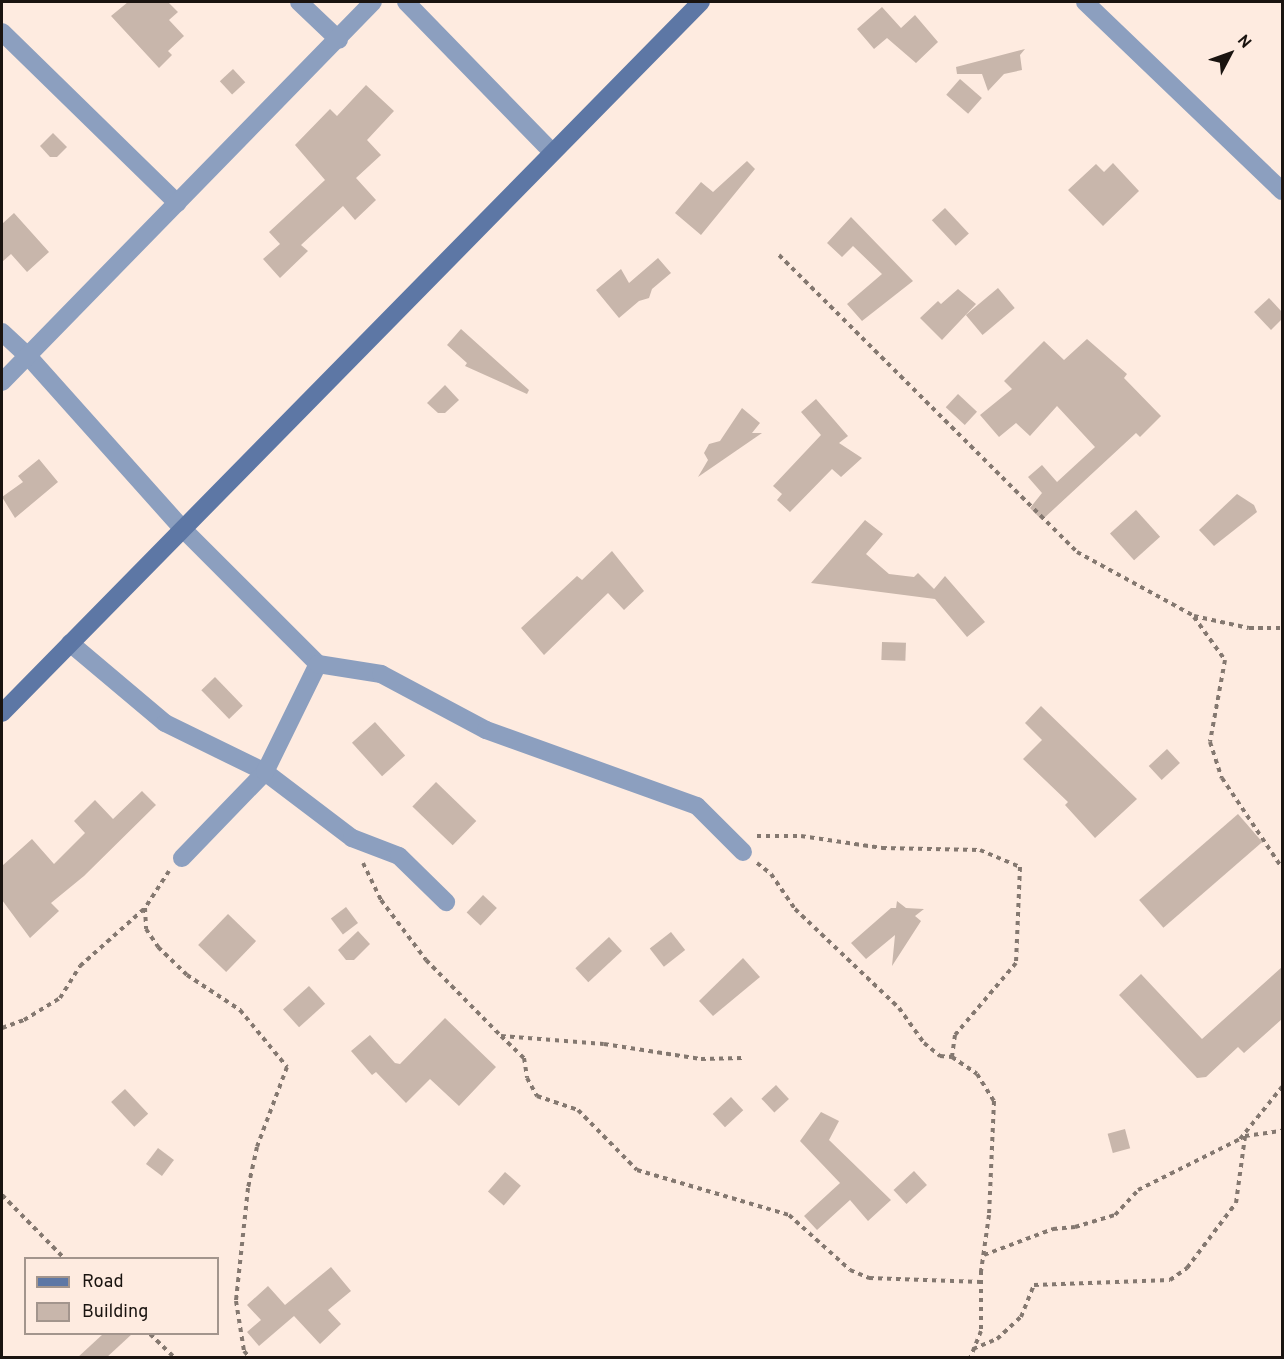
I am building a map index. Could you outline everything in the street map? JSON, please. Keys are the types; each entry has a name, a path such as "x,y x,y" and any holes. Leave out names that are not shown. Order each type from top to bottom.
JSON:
{"street":[{"path":"299,2 339,40"},
{"path":"2,382 339,40 373,2"},
{"path":"406,2 552,152"},
{"path":"2,713 181,527 701,2"},
{"path":"1084,2 1282,191"},
{"path":"2,32 177,203"},
{"path":"2,332 28,356 181,527 318,664 381,674 486,730 697,806 743,852"},
{"path":"70,643 165,723 265,772 352,838 399,856 446,902"},
{"path":"182,858 265,772 318,664"}],"path":[{"path":"779,255 1077,552 1194,616 1249,628 1282,628"},
{"path":"1194,616 1225,660 1210,742 1222,777 1282,867"},
{"path":"730,837 801,836 882,848 980,850 1020,867 1016,963 955,1035 952,1057"},
{"path":"352,838 381,900 426,960 525,1058 527,1078 537,1096 578,1110 637,1170 789,1215 850,1270 869,1278 981,1282"},
{"path":"743,852 771,874 795,909 899,1008 924,1043 940,1056 952,1057 977,1074 994,1101 981,1282 981,1331 970,1358"},
{"path":"2,1028 24,1020 60,998 80,966 145,908 167,872 182,858"},
{"path":"145,908 147,929 158,947 186,975 240,1010 287,1067 257,1147 248,1188 236,1301 244,1350 250,1358"},
{"path":"501,1036 604,1044 701,1059 742,1058"},
{"path":"984,1255 1053,1229 1075,1227 1115,1215 1138,1190 1240,1139 1282,1087"},
{"path":"972,1349 997,1339 1021,1317 1034,1285 1170,1280 1187,1268 1236,1203 1245,1136 1282,1131"},
{"path":"2,1195 63,1257"},
{"path":"151,1335 176,1358"}],"building":[{"path":"128,2 168,2 178,12 169,20 184,36 168,51 172,55 159,68 111,16"},
{"path":"882,7 901,28 915,15 938,42 916,63 887,38 874,49 857,29"},
{"path":"1025,49 1020,55 1022,70 1004,74 988,91 982,74 957,74 956,67"},
{"path":"233,69 245,82 232,94 220,81"},
{"path":"960,79 982,98 968,114 946,95"},
{"path":"366,85 394,111 367,140 381,155 356,178 376,200 355,220 343,206 301,245 308,251 280,278 263,259 280,244 269,232 325,180 295,145 330,109 337,116"},
{"path":"53,133 67,147 57,157 50,157 40,146"},
{"path":"747,161 755,169 701,235 675,213 701,182 713,192"},
{"path":"1113,163 1139,191 1103,226 1068,190 1096,164 1104,172"},
{"path":"945,208 969,234 956,246 932,220"},
{"path":"14,213 49,252 27,272 11,254 2,262 2,224"},
{"path":"851,217 913,281 862,321 847,304 882,274 853,246 842,257 827,243"},
{"path":"658,258 671,273 652,289 649,298 639,301 619,318 596,290 621,269 629,283"},
{"path":"998,288 1015,308 983,335 966,315"},
{"path":"958,289 976,304 942,340 920,318 938,301 941,304"},
{"path":"1269,298 1282,312 1282,319 1271,330 1254,312"},
{"path":"461,329 529,390 527,394 465,366 467,363 447,345"},
{"path":"1087,339 1127,374 1124,378 1161,416 1140,437 1136,433 1042,520 1030,508 1042,493 1028,477 1042,465 1057,482 1095,447 1057,406 1030,436 1016,423 999,437 980,415 1012,389 1004,381 1044,341 1064,360"},
{"path":"445,385 459,400 445,413 438,413 427,403"},
{"path":"958,394 977,412 965,425 946,407"},
{"path":"816,399 848,436 839,443 862,458 841,477 832,469 790,512 777,500 782,494 773,486 821,435 801,412"},
{"path":"742,408 760,423 752,433 762,433 698,477 708,460 704,453 709,444 720,441"},
{"path":"39,459 58,482 15,518 2,497 23,482 18,476"},
{"path":"1237,494 1254,505 1257,512 1214,546 1199,530"},
{"path":"1136,510 1160,537 1134,560 1110,533"},
{"path":"865,520 883,534 866,554 889,574 914,577 918,573 934,589 945,576 985,622 967,637 935,599 811,583"},
{"path":"612,551 644,591 624,610 608,593 544,655 521,628 577,576 582,580"},
{"path":"882,642 906,643 905,661 881,660"},
{"path":"215,677 243,706 229,719 201,690"},
{"path":"1041,706 1137,799 1095,838 1065,805 1068,802 1023,759 1042,740 1025,723"},
{"path":"375,722 405,755 382,776 352,743"},
{"path":"1167,749 1180,763 1162,780 1149,766"},
{"path":"436,782 476,821 453,845 412,806"},
{"path":"142,791 156,805 84,876 51,903 59,911 30,938 2,900 2,866 32,839 54,864 85,833 74,821 95,800 113,819"},
{"path":"1238,814 1262,842 1163,928 1139,900"},
{"path":"483,895 497,908 481,926 467,913"},
{"path":"897,901 906,908 924,909 915,916 921,921 892,966 895,935 866,959 851,943 891,908 896,908"},
{"path":"346,907 358,923 343,934 331,918"},
{"path":"228,914 256,941 226,972 198,945"},
{"path":"358,931 370,944 354,960 346,960 338,950"},
{"path":"671,932 685,950 664,967 650,949"},
{"path":"609,937 622,951 588,982 575,968"},
{"path":"743,958 760,977 713,1016 699,1001"},
{"path":"1282,967 1282,1019 1244,1053 1238,1047 1206,1077 1197,1078 1119,995 1141,974 1202,1039"},
{"path":"309,986 325,1004 299,1027 283,1009"},
{"path":"445,1018 496,1067 459,1106 430,1079 406,1103 376,1072 372,1075 351,1051 370,1035 395,1063 400,1064"},
{"path":"776,1085 789,1099 774,1113 761,1099"},
{"path":"125,1089 148,1114 134,1127 111,1102"},
{"path":"731,1097 743,1110 725,1127 713,1114"},
{"path":"821,1112 839,1121 829,1140 891,1200 868,1221 850,1200 817,1230 804,1216 840,1183 800,1141"},
{"path":"1125,1129 1130,1148 1113,1153 1108,1134"},
{"path":"158,1148 174,1160 162,1176 146,1164"},
{"path":"914,1171 927,1185 906,1204 894,1190"},
{"path":"505,1172 521,1186 504,1205 488,1192"},
{"path":"331,1267 351,1291 328,1310 341,1324 320,1344 294,1316 259,1346 247,1332 261,1320 247,1305 268,1286 285,1305"},
{"path":"102,1335 131,1335 106,1358 77,1358"}]}
